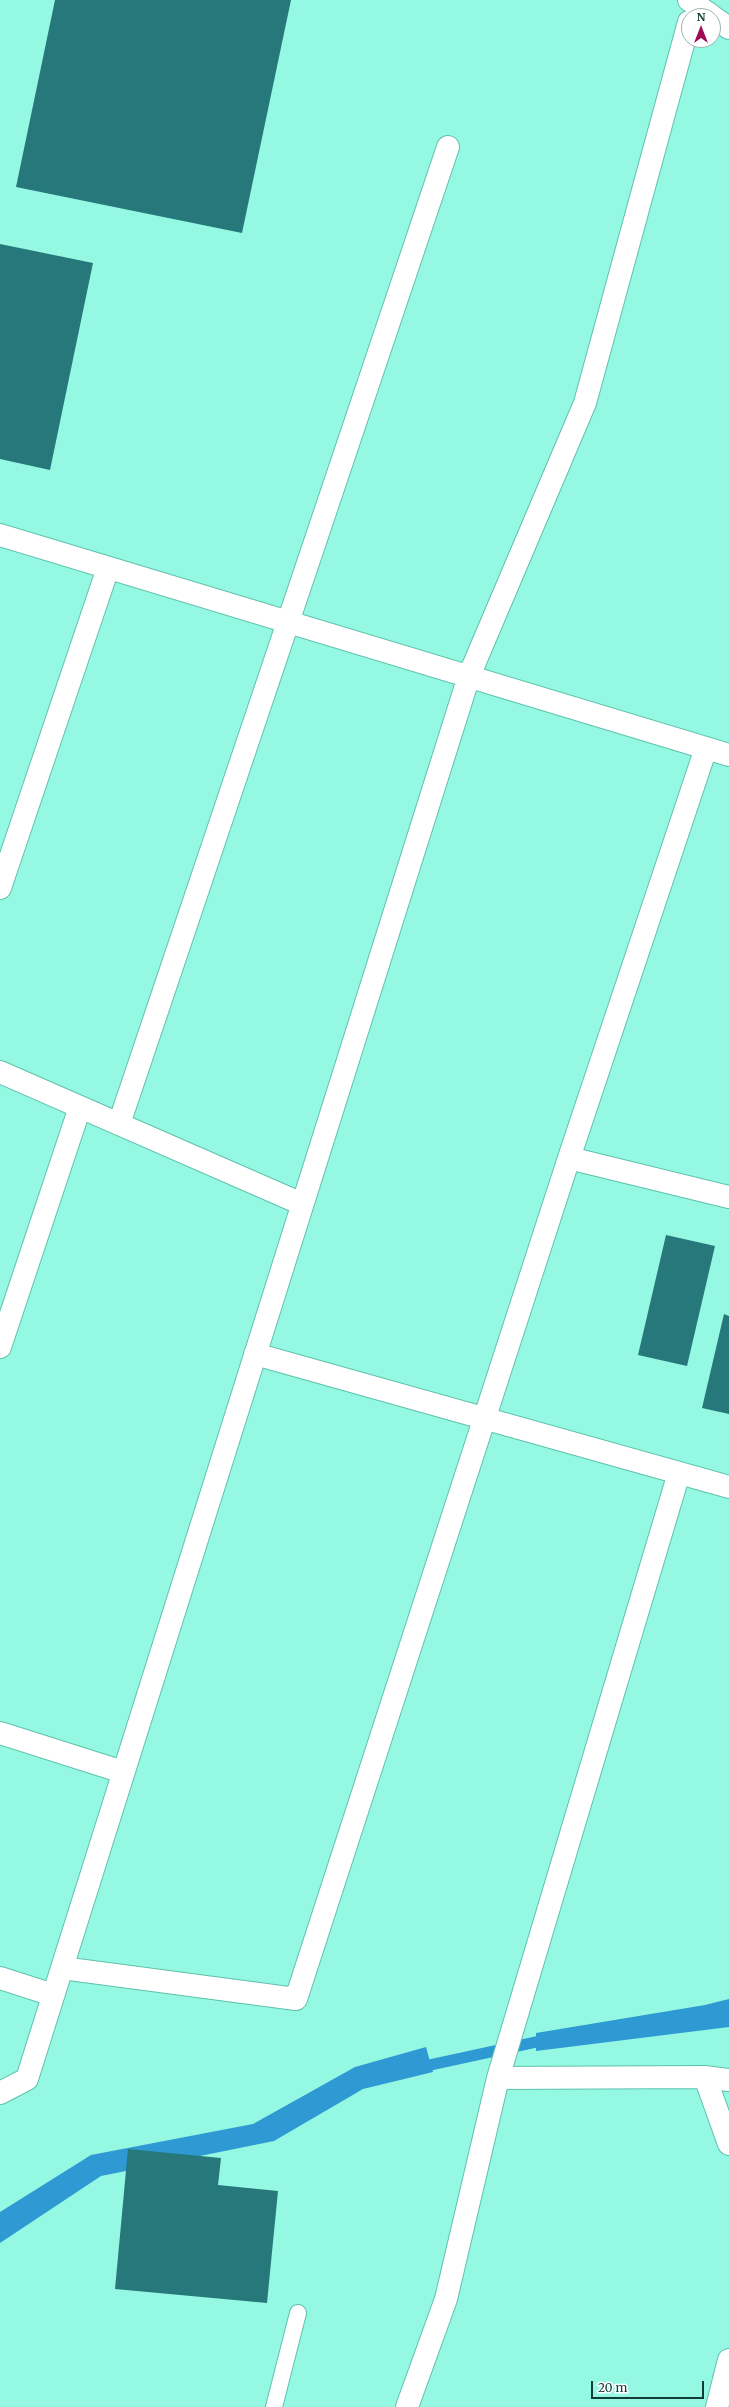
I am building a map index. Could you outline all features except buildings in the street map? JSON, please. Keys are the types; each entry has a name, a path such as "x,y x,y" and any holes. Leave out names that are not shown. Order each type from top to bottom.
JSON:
{"street":[{"path":"0,2094 27,2079 468,676 585,403 681,47"},
{"path":"119,1124 448,147"},
{"path":"0,535 729,755"},
{"path":"0,888 108,568"},
{"path":"62,1968 296,1999 569,1158 706,748"},
{"path":"0,1072 302,1204"},
{"path":"0,1346 80,1107"},
{"path":"569,1158 729,1197"},
{"path":"255,1354 729,1487"},
{"path":"407,2407 446,2299 498,2078 679,1473"},
{"path":"0,1733 123,1772"},
{"path":"0,1978 53,1995"},
{"path":"498,2078 704,2078 729,2080"},
{"path":"704,2078 729,2144"},
{"path":"717,2407 729,2360"}],"lane":[{"path":"274,2407 298,2313"}],"water":[{"path":"729,1999 729,2027 536,2051 536,2033 705,2005"},
{"path":"426,2047 433,2072 363,2089 274,2141 101,2176 0,2243 0,2212 91,2155 253,2124 355,2067"}],"waterway":[{"path":"416,2068 550,2039"}]}
